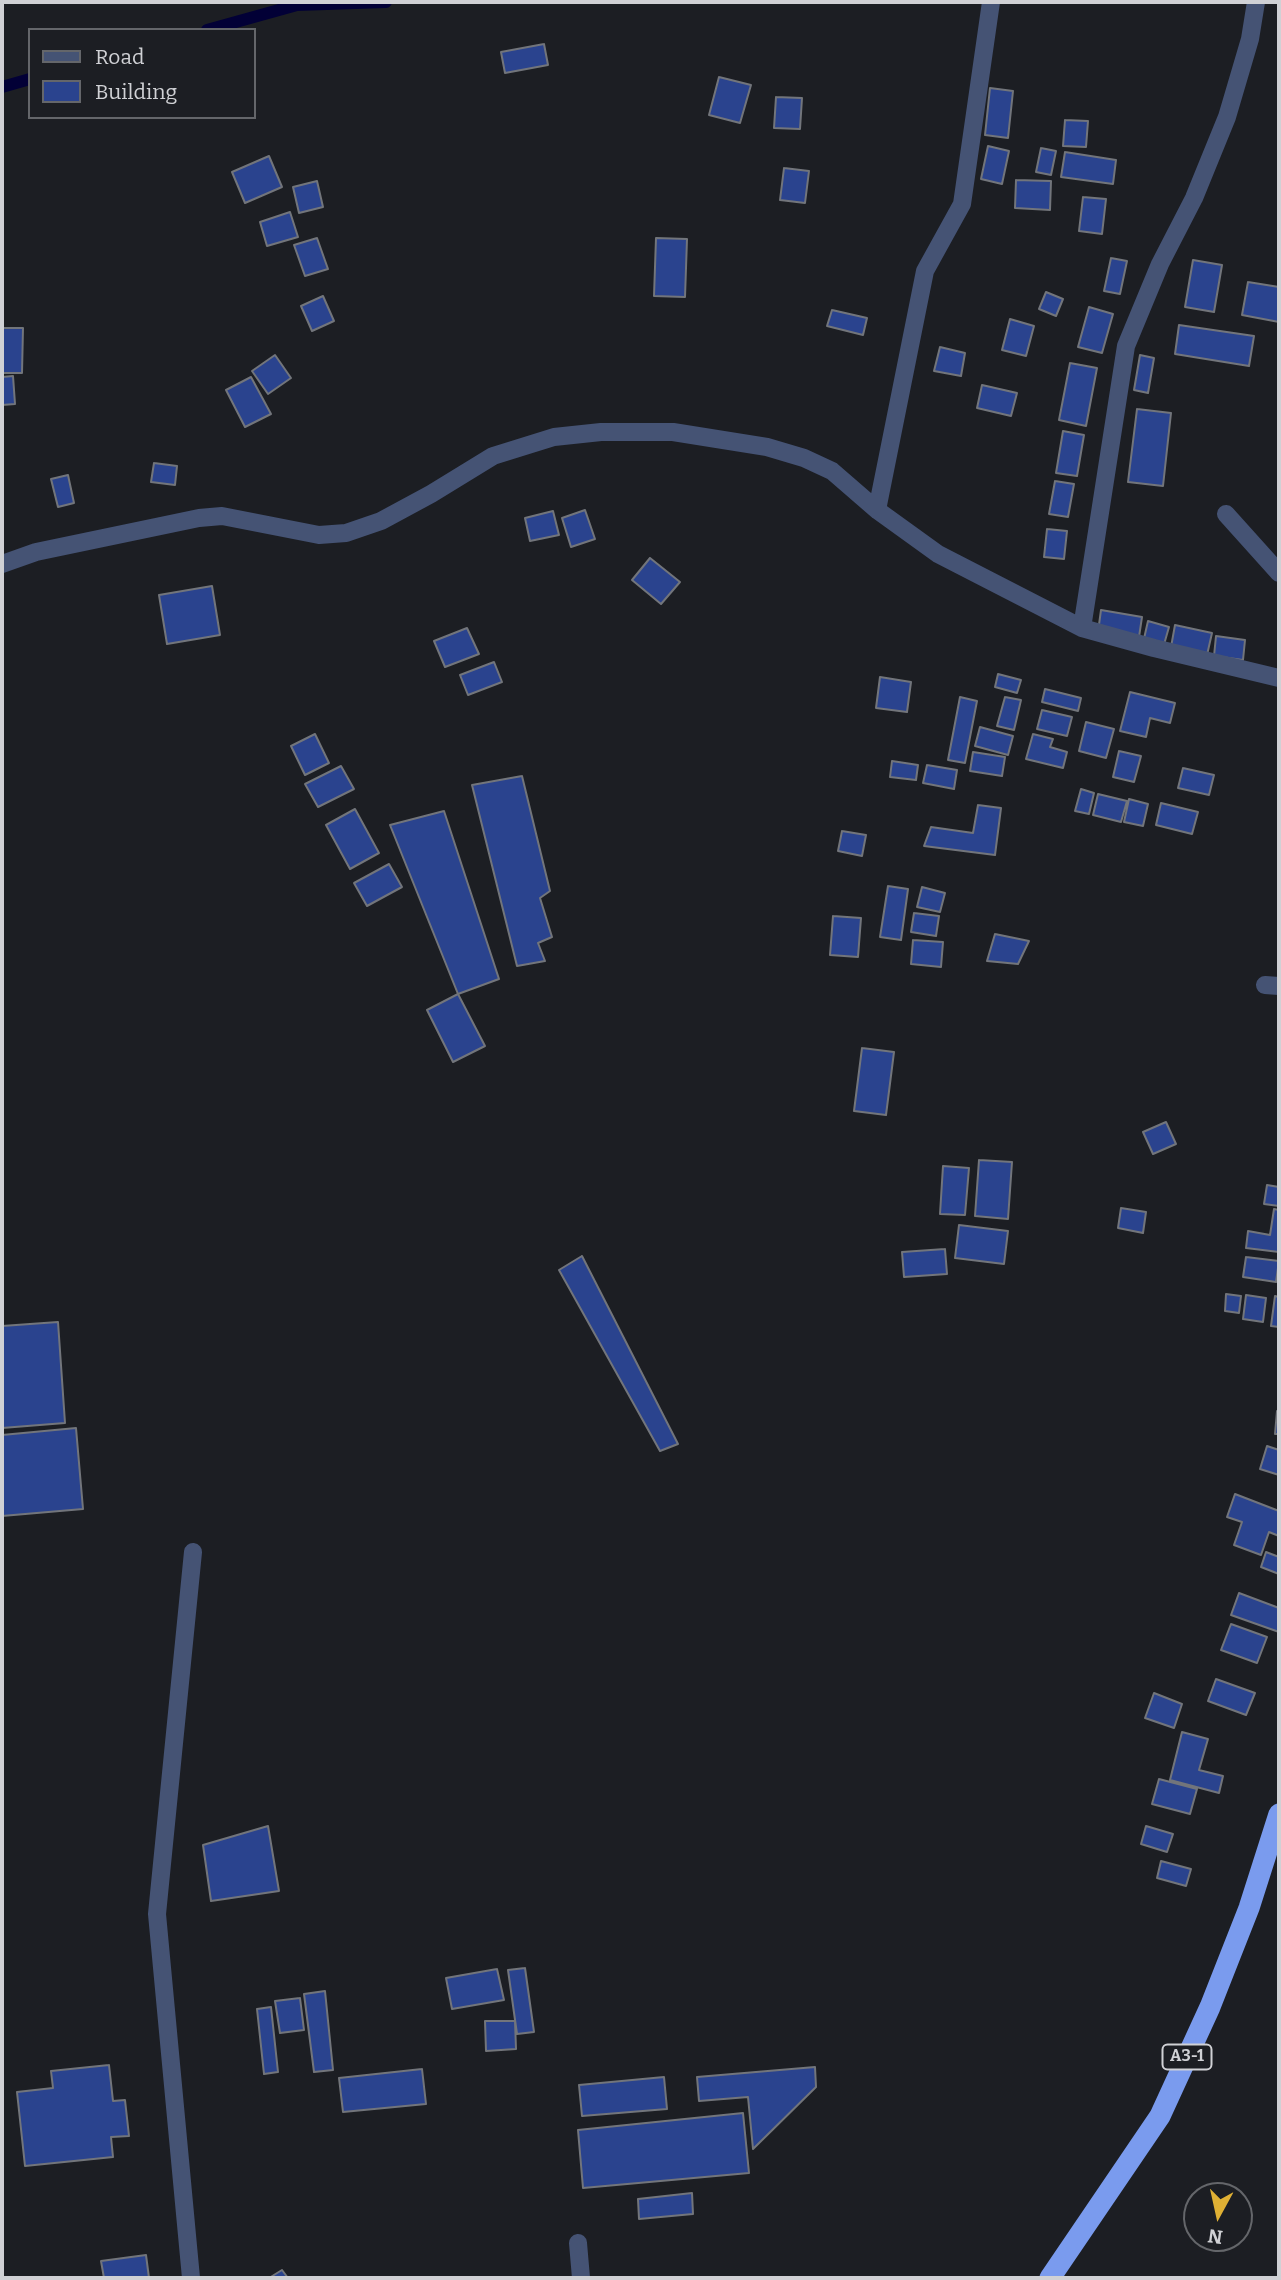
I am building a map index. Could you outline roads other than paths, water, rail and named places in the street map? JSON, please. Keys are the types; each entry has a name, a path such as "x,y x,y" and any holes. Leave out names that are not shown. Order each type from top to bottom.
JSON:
{"highway":[{"name":"A3-1","path":"1050,2278 1160,2116 1210,2007 1249,1908 1279,1814"}],"street":[{"path":"877,510 925,271 962,204 991,2"},
{"path":"1082,628 1126,346 1160,264 1194,198 1227,117 1250,39 1256,2"},
{"path":"2,564 36,552 199,518 222,516 319,535 346,533 381,521 493,456 554,437 601,432 673,432 767,447 804,458 832,471 877,510 937,554 1082,628 1154,649 1279,678"},
{"path":"1226,514 1279,573"},
{"path":"191,2278 157,1914 193,1552"},
{"path":"578,2243 581,2278"}],"waterway":[{"path":"214,28 297,5 386,2"},
{"path":"2,87 28,80"}]}
